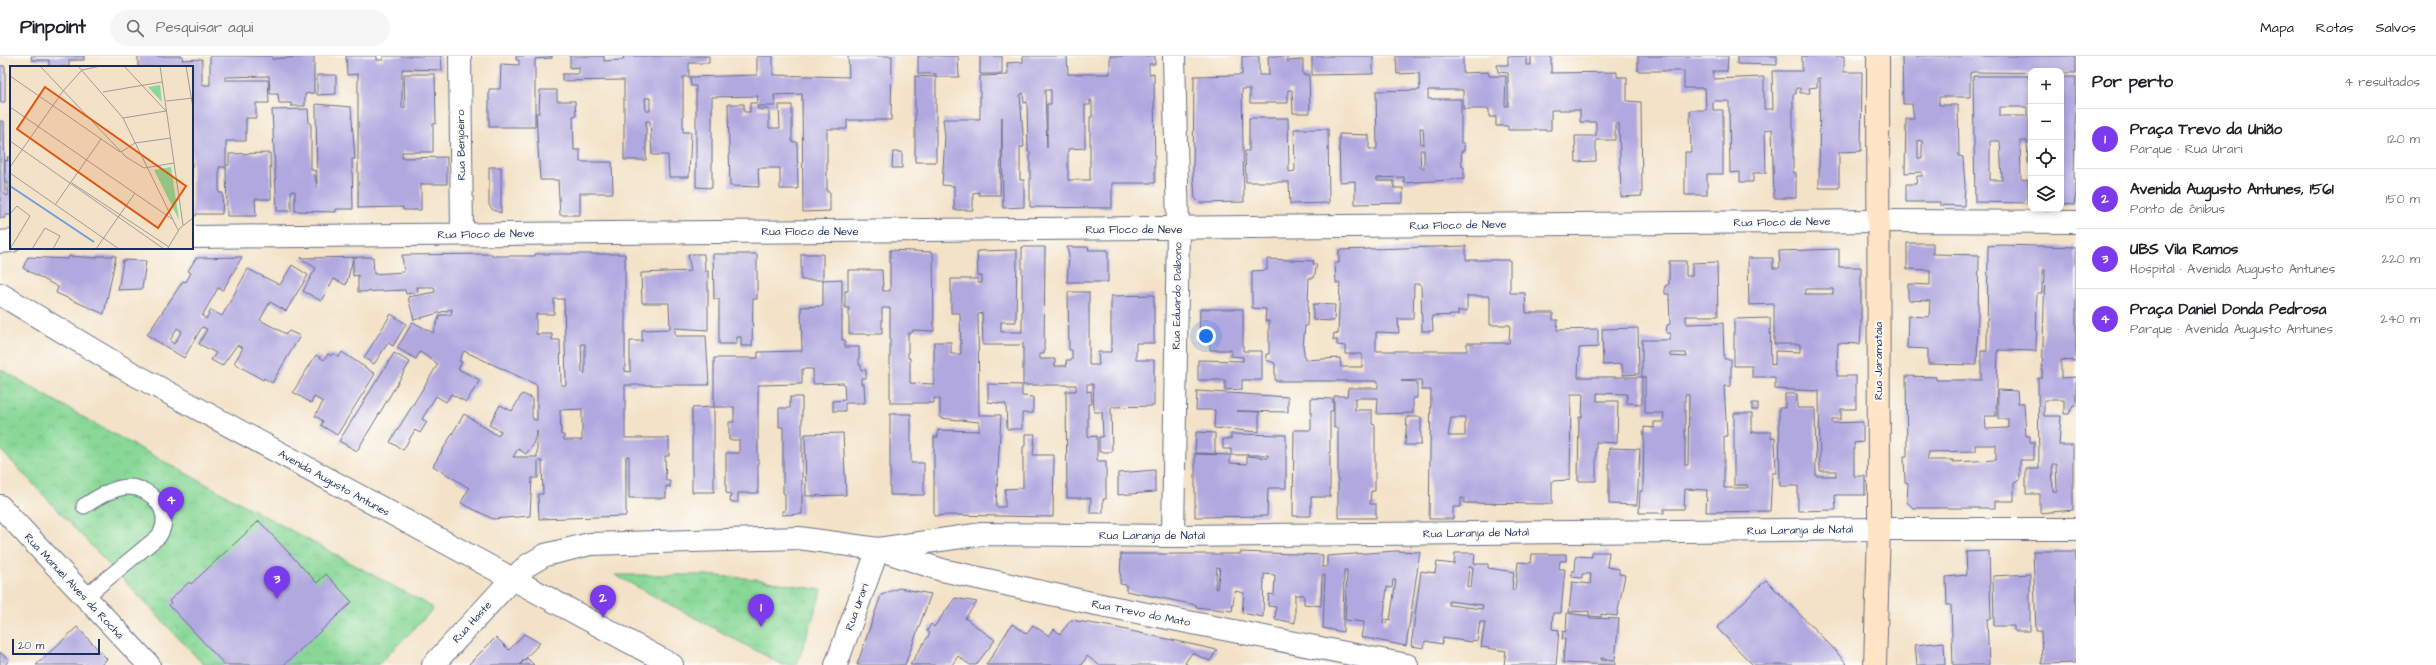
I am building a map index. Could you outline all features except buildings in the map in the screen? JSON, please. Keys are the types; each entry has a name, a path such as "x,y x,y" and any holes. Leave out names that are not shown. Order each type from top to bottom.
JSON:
{"street":[{"name":"Rua Benjoeiro","path":"460,56 462,234"},
{"name":"Rua Eduardo Dalbono","path":"1173,536 1178,228 1174,56"},
{"name":"Rua Jaramataia","path":"1875,665 1879,529 1878,56"},
{"name":"Rua Floco de Neve","path":"193,237 1878,221 2076,222"},
{"path":"0,242 10,241"},
{"name":"Avenida Augusto Antunes","path":"0,294 130,372 511,580 672,665"},
{"name":"Rua Manuel Alves da Rocha","path":"0,506 149,665"},
{"name":"Rua Laranja de Natal","path":"878,549 982,534 1173,536 1879,529 2076,530"},
{"name":"Rua Haste","path":"433,665 511,580 528,565 545,555 590,544 799,538 878,549"},
{"name":"Rua Urari","path":"836,665 878,549"},
{"name":"Rua Trevo do Mato","path":"878,549 942,570 1096,604 1407,665"}],"lane":[{"path":"84,506 113,490 127,487 140,489 150,495 159,504 165,516 165,526 159,536 85,597"}],"green space":[{"path":"0,369 97,425 432,607 433,610 378,665 204,665 0,449"},
{"path":"615,575 705,575 756,579 822,590 797,665 783,665"}],"place":[{"name":"Praça Daniel Donda Pedrosa","path":"171,520"},
{"name":"UBS Vila Ramos","path":"277,599"},
{"name":"Avenida Augusto Antunes, 1561","path":"603,618"},
{"name":"Praça Trevo da União","path":"761,627"}]}
